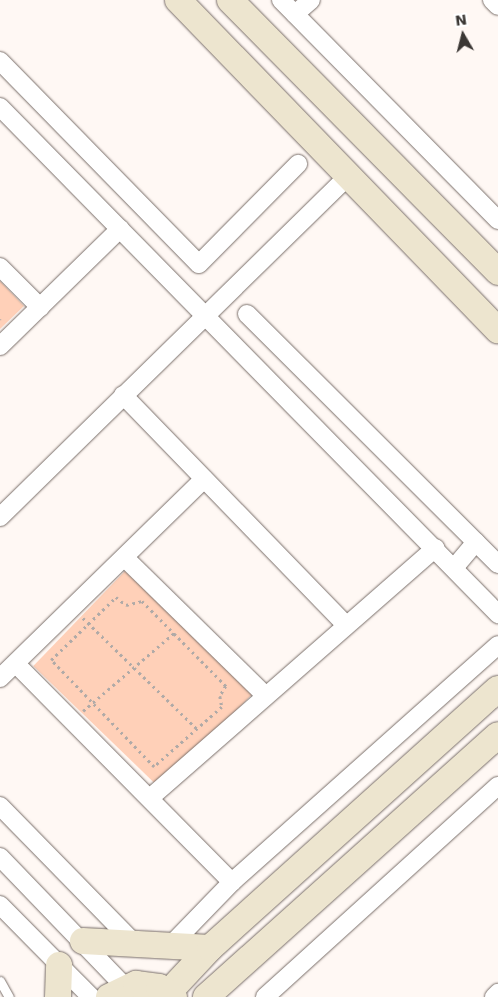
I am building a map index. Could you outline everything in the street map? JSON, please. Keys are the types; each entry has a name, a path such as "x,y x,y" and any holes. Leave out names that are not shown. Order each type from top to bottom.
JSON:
{"street":[{"path":"178,0 498,330"},
{"path":"230,0 498,272"},
{"path":"281,0 498,220"},
{"path":"295,14 311,0"},
{"path":"492,0 498,6"},
{"path":"0,61 199,264 298,164"},
{"path":"0,107 498,614"},
{"path":"0,517 348,176"},
{"path":"0,346 120,229"},
{"path":"0,267 40,307"},
{"path":"247,314 498,564"},
{"path":"123,396 346,625"},
{"path":"0,678 204,479"},
{"path":"454,568 476,542"},
{"path":"151,797 435,548"},
{"path":"125,558 266,696"},
{"path":"171,945 232,882 498,645"},
{"path":"16,664 151,797 232,882"},
{"path":"0,857 83,941 117,992 148,984 172,995 210,948 498,689"},
{"path":"206,997 238,966 498,734"},
{"path":"265,997 498,786"},
{"path":"0,806 134,943"},
{"path":"0,905 90,997"},
{"path":"83,941 210,948"},
{"path":"58,997 59,965"},
{"path":"236,997 238,966"},
{"path":"494,997 498,993"}],"lane":[{"path":"0,981 9,997"}],"path":[{"path":"116,597 126,605 142,601 174,633 226,686 220,696 222,707 154,767 51,660 116,597"},
{"path":"73,608 197,729"},
{"path":"73,720 174,633"}],"shaded area":[{"path":"0,281 24,306 0,329"},
{"path":"125,571 252,694 161,789 33,666"}]}
